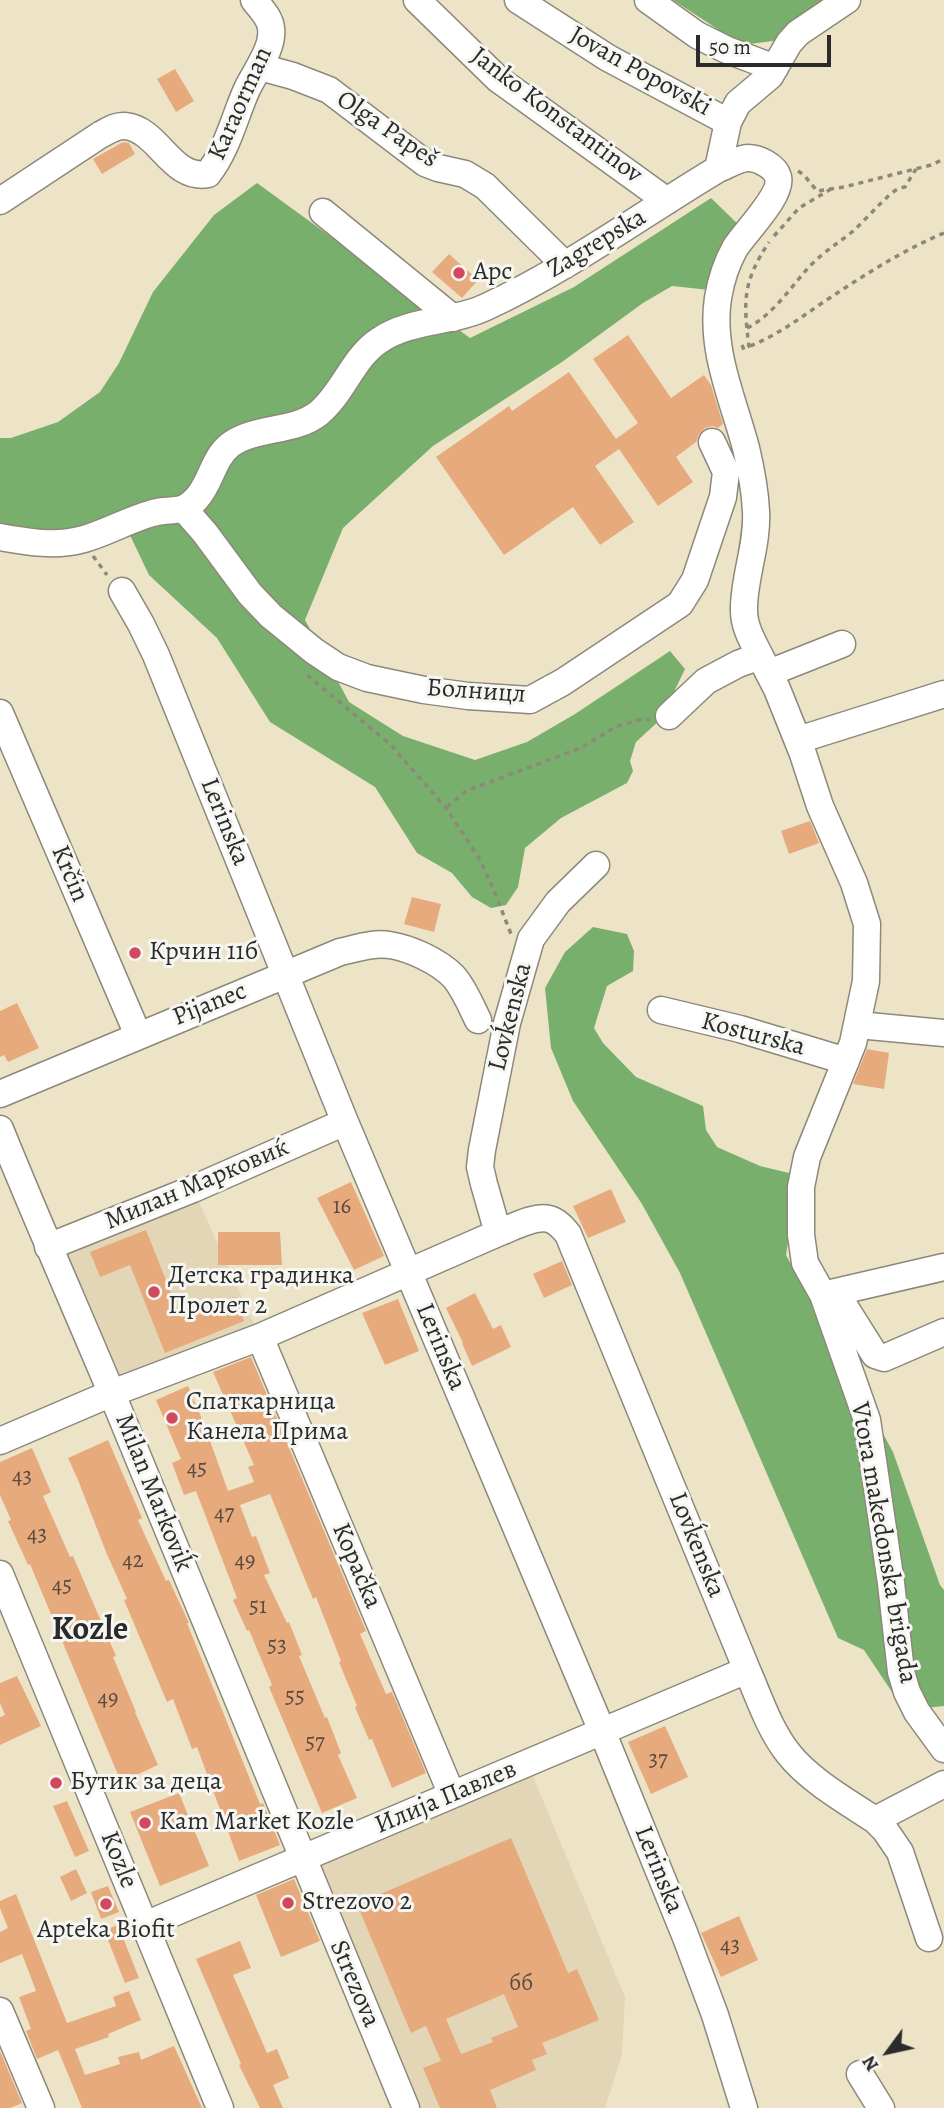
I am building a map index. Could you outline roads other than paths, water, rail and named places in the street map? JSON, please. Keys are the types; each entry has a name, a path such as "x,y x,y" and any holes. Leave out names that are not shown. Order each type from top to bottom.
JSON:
{"street":[{"name":"Karaorman","path":"0,201 115,127 137,129 181,168 200,176 208,174 222,155 248,88 260,67 272,30 254,0"},
{"name":"Janko Konstantinov","path":"417,0 498,79 667,201"},
{"name":"Jovan Popovski","path":"518,0 608,58 728,122"},
{"path":"648,0 697,35 726,50 775,68"},
{"path":"718,169 728,122 738,103 770,76 780,56 798,33 847,0"},
{"name":"Olga Papeš","path":"260,67 328,90 425,163 465,174 485,186 565,265"},
{"name":"Vtora makedonska brigada","path":"718,169 747,158 766,163 775,170 779,179 777,189 728,262 722,276 717,304 724,377 752,474 756,514 744,612 746,626 798,740 820,806 854,883 867,924 866,981 858,1025 807,1157 801,1187 801,1235 805,1263 830,1294 867,1420 901,1672 917,1712 944,1749"},
{"name":"Zagrepska","path":"184,509 198,497 221,454 238,440 300,423 318,414 366,351 380,339 403,328 453,318 481,309 512,295 718,169"},
{"path":"323,212 453,318"},
{"name":"Болницл","path":"184,509 250,594 271,616 338,667 367,678 424,690 530,700 563,682 680,604 695,580 723,497 726,472 712,442"},
{"path":"0,537 55,544 83,539 156,512 184,509"},
{"name":"Lerinska","path":"122,591 156,655 345,1122 602,1731 715,2015 744,2108"},
{"path":"668,716 706,681 738,664 764,665 842,644"},
{"path":"798,740 944,694"},
{"name":"Krčin","path":"0,713 138,1035"},
{"name":"Lovḱenska","path":"498,1233 480,1167 508,1023 523,965 531,939 558,902 596,865"},
{"name":"Pijanec","path":"0,1094 340,952 368,946 389,945 437,964 454,977 478,1020"},
{"name":"Kosturska","path":"661,1010 740,1029 846,1061"},
{"path":"858,1025 944,1032"},
{"name":"Милан Марковиќ","path":"48,1247 193,1189 345,1122"},
{"name":"Milan Markoviḱ","path":"0,1129 112,1393 302,1859"},
{"name":"Lovḱenska","path":"0,1441 112,1393 260,1337 498,1233 533,1220 548,1218 559,1224 568,1234 767,1716 788,1753 800,1766 885,1830"},
{"path":"944,1267 830,1294 875,1355 884,1358 944,1332"},
{"name":"Kopačka","path":"260,1337 452,1795"},
{"name":"Kozle","path":"0,1574 220,2108"},
{"name":"Илија Павлев","path":"145,1925 747,1670"},
{"path":"929,1938 900,1852 885,1830 944,1784"},
{"name":"Strezova","path":"302,1859 406,2108"},
{"path":"0,2011 41,2108"},
{"path":"860,2074 881,2108"}],"place":[{"name":"Арс","path":"459,273"},
{"name":"Крчин 11б","path":"135,953"},
{"name":"Детска градинка Пролет 2","path":"154,1292"},
{"name":"Спаткарница Канела Прима","path":"172,1418"},
{"name":"Бутик за деца","path":"56,1783"},
{"name":"Kam Market Kozle","path":"145,1823"},
{"name":"Strezovo 2","path":"288,1903"},
{"name":"Apteka Biofit","path":"106,1904"}],"district":[{"name":"Kozle","path":"90,1631"}]}
